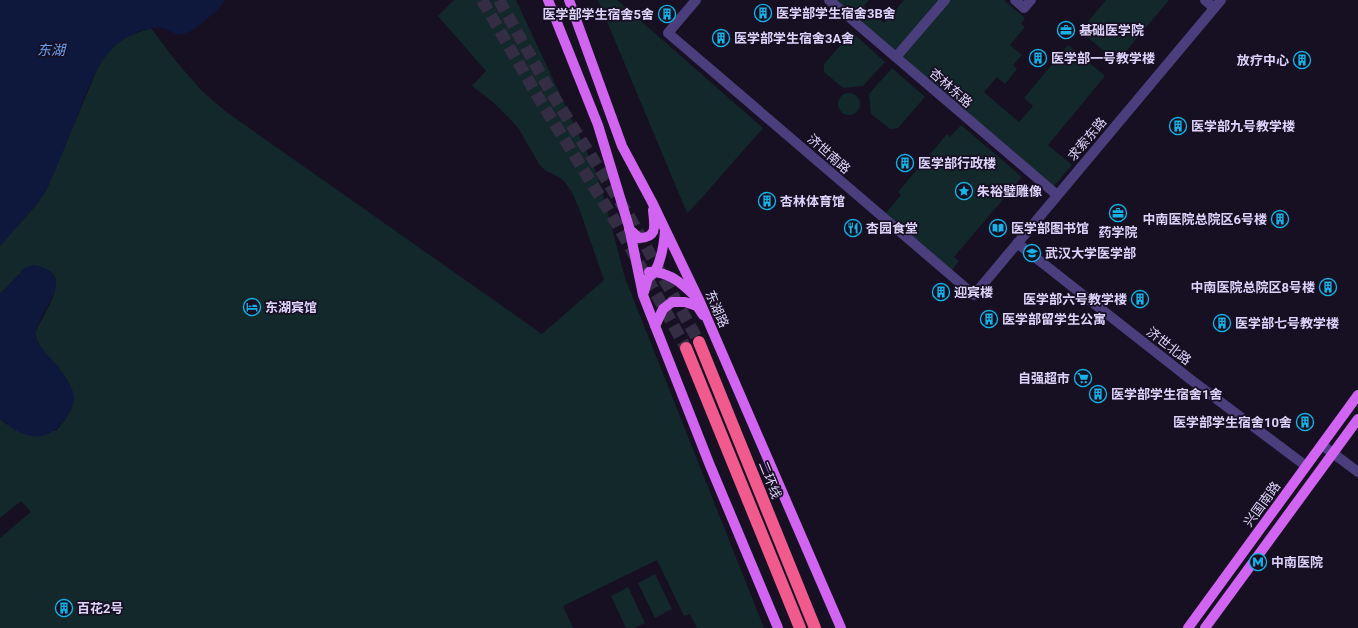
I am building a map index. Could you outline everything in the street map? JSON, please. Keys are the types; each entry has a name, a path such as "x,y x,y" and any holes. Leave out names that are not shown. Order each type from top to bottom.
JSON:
{"highway":[{"name":"二环线","path":"699,342 815,628"},
{"path":"686,348 800,628"}],"main road":[{"path":"548,0 598,125 629,229 643,295 709,463 778,628"},
{"name":"东湖路","path":"569,0 622,146 652,202 700,302 841,628"},
{"path":"629,229 639,238 646,238 652,234 655,228 652,202"},
{"path":"643,295 648,278 655,272 660,262 664,246 665,229"},
{"path":"637,265 646,272 661,273 678,280 700,302"},
{"path":"655,326 663,309 672,302 685,302 697,306 712,330"},
{"name":"兴国南路","path":"1188,628 1358,395"},
{"name":"兴国南路","path":"1206,628 1358,419"}],"street":[{"name":"济世南路","path":"696,0 668,33 974,295"},
{"name":"杏林东路","path":"829,0 1057,195"},
{"path":"896,57 945,0"},
{"path":"1015,0 1024,8 1031,0"},
{"path":"1204,0 1214,8"},
{"name":"求索东路","path":"974,295 1221,0"},
{"name":"济世北路","path":"1017,243 1190,379 1306,466"},
{"path":"1322,445 1358,472"}],"green space":[{"name":"东湖宾馆","path":"454,0 516,0 594,167 602,190 625,278 764,628 697,628 690,614 684,616 657,560 563,606 573,628 0,628 0,538 31,512 21,501 0,518 0,419 6,424 56,431 65,420 73,401 69,383 41,347 37,341 36,335 36,331 49,307 56,288 55,277 45,270 28,267 25,268 0,294 0,246 36,205 46,191 99,65 115,45 127,37 151,28 175,60 201,90 225,111 542,334 604,280 572,192 563,180 546,171 539,164 519,129 510,119 493,102 472,86 486,71 438,16"},
{"path":"598,0 617,0 763,128 687,213"},
{"path":"836,0 869,0 864,6 884,23 904,0 1004,0 1025,18 1021,24 1025,27 1010,45 1022,55 1013,65 1017,69 1005,84 997,77 984,92 1019,122 1033,106 1024,98 1068,45 1105,76 1048,145 1072,165 1053,187"},
{"path":"1106,0 1169,0 1117,62 1080,31"},
{"path":"852,32 885,62 863,86 843,88 824,72 824,64"},
{"path":"892,68 925,97 898,128 890,129 871,114 869,94"},
{"path":"849,93 857,96 860,104 857,112 849,115 841,112 838,104 841,96"},
{"path":"961,125 1022,177 954,257 959,261 952,270 886,213 901,195 898,192 947,134 950,137"},
{"path":"655,574 672,609 655,618 638,583"},
{"path":"628,587 645,623 634,628 626,628 611,596"}],"water":[{"name":"东湖","path":"0,0 225,0 206,20 188,32 178,34 158,27 146,29 127,37 111,49 100,64 92,81 46,191 36,205 0,246"},
{"path":"34,265 48,270 55,276 56,284 54,294 39,323 36,334 38,344 65,376 74,397 70,412 58,428 42,436 34,436 17,431 0,419 0,294 25,268"}],"tunnel":[{"path":"482,0 538,97 617,224 686,348"},
{"path":"499,0 549,89 629,216 699,342"}],"place":[{"name":"医学部学生宿舍3B舍","path":"763,13"},
{"name":"医学部学生宿舍5舍","path":"667,14"},
{"name":"基础医学院","path":"1066,30"},
{"name":"医学部学生宿舍3A舍","path":"721,38"},
{"name":"医学部一号教学楼","path":"1038,58"},
{"name":"放疗中心","path":"1302,60"},
{"name":"医学部九号教学楼","path":"1178,126"},
{"name":"医学部行政楼","path":"905,163"},
{"name":"朱裕璧雕像","path":"964,191"},
{"name":"杏林体育馆","path":"767,201"},
{"name":"药学院","path":"1118,213"},
{"name":"中南医院总院区6号楼","path":"1280,219"},
{"name":"杏园食堂","path":"853,228"},
{"name":"医学部图书馆","path":"998,228"},
{"name":"武汉大学医学部","path":"1032,253"},
{"name":"中南医院总院区8号楼","path":"1328,287"},
{"name":"迎宾楼","path":"941,292"},
{"name":"医学部六号教学楼","path":"1140,299"},
{"name":"东湖宾馆","path":"252,307"},
{"name":"医学部留学生公寓","path":"989,319"},
{"name":"医学部七号教学楼","path":"1222,323"},
{"name":"自强超市","path":"1083,378"},
{"name":"医学部学生宿舍1舍","path":"1098,394"},
{"name":"医学部学生宿舍10舍","path":"1305,422"},
{"name":"中南医院","path":"1258,562"},
{"name":"百花2号","path":"64,608"}]}
